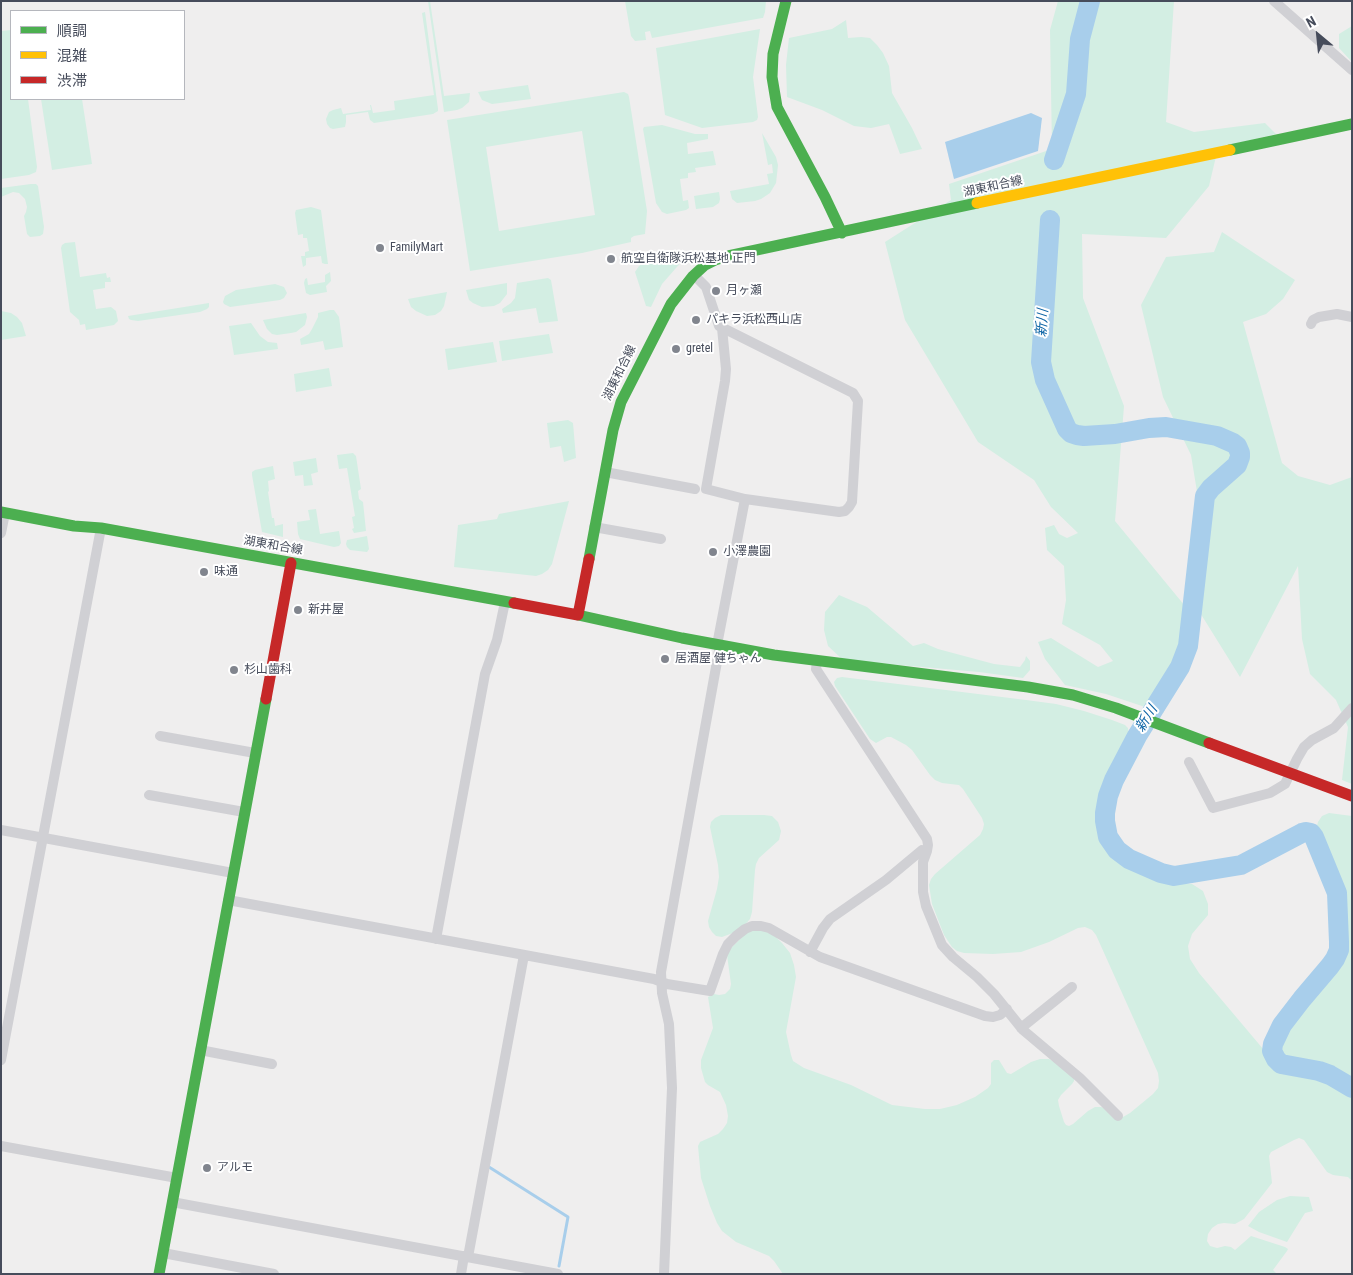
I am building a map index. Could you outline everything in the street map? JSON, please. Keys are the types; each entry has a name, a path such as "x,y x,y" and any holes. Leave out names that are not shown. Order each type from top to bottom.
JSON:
{"street":[{"path":"786,1 773,54 772,77 777,107 842,233"},
{"path":"1274,1 1352,70"},
{"name":"湖東和合線","path":"3,513 74,526 101,528 578,615 604,472 621,402 663,317 680,291 705,265 720,258 1352,124"},
{"path":"694,275 706,287 717,323 722,328 853,394 858,401 852,502 845,511 839,512 745,499 706,488 725,381 726,369 722,328"},
{"path":"1311,324 1319,316 1337,314 1352,317"},
{"path":"604,472 695,489"},
{"path":"664,1274 672,1088 669,1024 661,982 662,961 745,499"},
{"path":"1,533 3,513"},
{"path":"594,527 661,539"},
{"path":"1,1060 101,528"},
{"path":"159,1274 291,563"},
{"path":"436,939 485,674 497,640 505,602"},
{"path":"578,615 718,645 780,656 1043,689 1088,698 1352,796"},
{"path":"817,661 816,669 927,838 928,845 922,867 923,892 926,906 938,937 947,952 983,983 1022,1028 1080,1078 1118,1116"},
{"path":"1188,769 1213,808 1274,791 1285,784 1304,747 1312,740 1334,728 1352,708"},
{"path":"160,736 255,753"},
{"path":"149,795 244,812"},
{"path":"1,830 233,873"},
{"path":"810,952 830,919 886,880 922,850 926,852"},
{"path":"228,900 710,991 728,944 736,936 752,926 761,926 820,957 986,1016 1000,1015 1007,1009"},
{"path":"461,1274 466,1257 524,955"},
{"path":"1022,1028 1072,988"},
{"path":"200,1050 272,1064"},
{"path":"1,1146 176,1178"},
{"path":"172,1202 558,1274"},
{"path":"163,1253 274,1274"}],"green space":[{"path":"428,1 430,1 444,96 470,93 469,102 457,110 444,112"},
{"path":"625,1 766,1 763,18 652,38 650,31 645,32 646,40 635,41 631,36"},
{"path":"1058,1 1174,1 1166,122 1194,132 1265,123 1276,134 1218,148 1209,186 1166,238 1082,234 1083,298 1124,406 1115,521 1185,606 1187,666 1163,713 1106,694 1065,685 1045,659 1038,642 1051,638 1098,667 1113,661 1100,645 1062,624 1066,600 1064,566 1047,550 1045,528 1054,525 1059,534 1067,538 1078,533 1051,507 1034,480 978,442 905,320 885,242 951,200 949,184 1052,149 1050,30"},
{"path":"425,12 438,111 433,114 374,123 370,120 368,112 346,115 345,127 330,128 326,119 329,112 333,110 341,108 343,114 371,110 371,105 373,113 395,110 394,101 434,95 422,13"},
{"path":"846,20 848,38 870,38 883,53 889,66 892,93 922,149 900,154 889,124 871,128 854,126 822,110 787,97 786,65 789,38 832,29"},
{"path":"1352,26 1352,62 1339,48 1339,34"},
{"path":"760,29 753,77 757,120 702,128 665,115 656,48"},
{"path":"10,30 10,100 28,100 37,167 36,172 29,175 1,179 1,31"},
{"path":"528,85 531,99 492,104 482,100 478,92"},
{"path":"624,92 628,94 647,211 645,234 634,236 631,238 631,242 582,253 470,271 447,120","holes":["582,131 595,215 499,231 486,147"]},
{"path":"41,100 82,100 92,164 52,170"},
{"path":"662,125 695,134 708,134 708,139 687,143 688,154 713,151 716,165 695,168 696,172 688,173 688,178 680,179 683,201 688,200 689,208 667,214 662,212 656,203 643,129 644,127"},
{"path":"762,133 776,157 778,165 776,183 770,193 761,199 737,203 732,199 730,191 769,184 767,174 773,173 772,164 768,165"},
{"path":"31,184 38,186 44,227 43,234 30,237 27,234 24,216 27,207 25,199 19,193 13,192 1,197 1,188"},
{"path":"719,192 719,203 713,207 696,209 694,196"},
{"path":"311,207 321,210 328,264 322,263 321,256 306,258 306,265 303,267 301,256 305,256 305,252 309,251 307,238 303,238 303,234 298,235 295,213 296,210"},
{"path":"1222,232 1295,280 1283,299 1266,314 1243,322 1282,463 1298,476 1330,485 1352,477 1352,784 1342,780 1348,727 1336,700 1310,674 1302,639 1298,566 1240,677 1189,595 1200,510 1191,455 1163,397 1141,305 1166,257 1214,252"},
{"path":"75,242 80,277 106,273 107,278 110,277 111,282 105,282 105,288 93,290 96,309 111,307 116,311 118,321 114,325 86,330 85,324 80,325 79,320 70,312 61,248 65,243"},
{"path":"681,256 683,260 662,284 651,307 646,306 635,272 639,266 645,261"},
{"path":"330,272 331,281 326,286 327,292 310,295 306,293 305,279 307,278 308,285 325,282 325,275"},
{"path":"548,278 551,280 558,321 539,323 536,308 503,313 502,309 515,298 517,283"},
{"path":"507,283 507,294 500,303 494,306 482,307 469,300 466,290"},
{"path":"275,284 284,287 287,293 280,300 230,307 223,302 225,296 236,290"},
{"path":"447,292 444,306 435,315 427,316 416,311 411,307 408,299"},
{"path":"209,303 207,309 200,312 138,321 129,319 128,316"},
{"path":"334,310 339,317 343,347 325,350 323,341 301,345 300,339 309,334 318,317 318,313"},
{"path":"1,311 11,313 17,317 22,323 26,336 1,340"},
{"path":"306,313 305,325 296,332 291,333 272,334 267,329 263,320"},
{"path":"251,323 260,336 268,342 277,343 278,349 234,355 229,326"},
{"path":"549,334 553,353 502,361 499,341"},
{"path":"493,342 497,362 448,370 445,349"},
{"path":"329,368 332,386 296,392 294,374"},
{"path":"568,420 573,423 576,458 564,462 561,446 550,448 547,423"},
{"path":"353,453 356,456 361,489 358,491 359,499 363,502 366,531 354,533 352,517 355,516 347,468 339,469 337,455"},
{"path":"316,458 318,472 311,474 313,485 304,486 303,475 295,476 293,462"},
{"path":"273,466 275,479 268,481 268,492 272,518 274,518 275,526 283,524 283,537 262,532 252,475 252,472 255,470"},
{"path":"569,501 552,564 542,574 536,576 454,567 458,525 497,519 499,514"},
{"path":"316,509 320,534 339,531 341,543 339,546 334,547 300,539 297,522 310,520 308,510"},
{"path":"367,536 369,549 367,552 350,550 347,547 347,540"},
{"path":"839,595 867,607 913,646 924,643 938,649 994,664 1020,667 1026,656 1030,661 1030,670 1023,678 979,672 843,660 828,646 824,630 825,612"},
{"path":"842,677 1056,704 1112,720 1128,728 1129,736 1115,762 1099,803 1100,831 1107,847 1112,854 1126,864 1158,879 1173,883 1192,884 1203,891 1208,904 1208,915 1192,934 1188,946 1190,959 1199,973 1276,1065 1284,1069 1312,1073 1323,1077 1352,1093 1352,1181 1348,1177 1333,1175 1327,1172 1304,1140 1299,1138 1271,1152 1269,1156 1272,1183 1244,1219 1235,1224 1218,1224 1208,1234 1207,1241 1210,1246 1217,1248 1225,1246 1235,1250 1251,1236 1285,1247 1288,1249 1287,1251 1273,1270 1277,1274 783,1274 769,1256 736,1242 722,1231 710,1206 701,1178 698,1146 700,1142 718,1134 723,1129 727,1123 728,1116 726,1105 720,1092 705,1082 701,1060 713,1028 708,997 714,994 725,994 730,989 728,951 747,932 760,929 773,934 790,953 796,977 786,1032 793,1061 804,1068 851,1085 892,1105 940,1109 957,1105 975,1097 988,1088 991,1084 991,1063 994,1060 999,1060 1007,1073 1011,1074 1031,1062 1049,1059 1074,1078 1072,1084 1058,1100 1064,1122 1069,1126 1095,1107 1107,1109 1116,1117 1123,1117 1158,1088 1158,1073 1096,935 1092,930 1085,927 1078,928 1049,942 1021,952 993,954 964,953 952,947 944,935 932,904 929,885 935,874 980,835 984,824 982,818 959,785 942,783 935,780 906,745 891,737 876,743 870,739 835,686 834,682 837,678"},
{"path":"1329,813 1352,816 1352,1083 1320,1067 1283,1060 1276,1050 1276,1045 1289,1022 1334,968 1339,961 1342,951 1344,942 1341,892 1316,829 1322,816"},
{"path":"721,815 772,816 778,822 781,831 779,840 759,858 756,864 750,919 743,927 722,937 716,936 712,932 708,921 719,877 710,827 711,822"},
{"path":"1290,1196 1309,1197 1313,1211 1305,1213 1287,1242 1248,1226 1259,1212 1277,1200"}],"water":[{"path":"1031,113 1042,118 1038,151 954,179 945,142"}],"waterway":[{"name":"新川","path":"1054,160 1076,94 1080,39 1090,1"},
{"name":"新川","path":"1050,220 1041,362 1045,380 1067,429 1071,433 1084,436 1166,427 1217,436 1233,443 1237,446 1240,453 1237,465 1211,488 1205,496 1188,646 1180,667 1137,736 1114,780 1108,796 1105,813 1108,837 1117,850 1129,859 1161,873 1174,876 1241,865 1302,833 1311,833 1337,893 1339,950 1330,966 1282,1025 1273,1044 1272,1051 1281,1064 1319,1071 1352,1088"},
{"path":"489,1167 568,1217 559,1266"}],"traffic: fast":[{"path":"786,1 773,54 772,77 777,107 842,233"},
{"path":"1230,150 1352,124"},
{"path":"589,559 613,430 621,402 671,304 693,276 705,265 728,256 977,203"},
{"path":"1,512 74,526 101,528 514,603"},
{"path":"578,615 682,638 774,655 1028,687 1073,695 1116,708 1209,743"},
{"path":"159,1274 266,699"}],"traffic: slow":[{"path":"977,203 1230,150"}],"traffic: jam":[{"path":"514,603 578,615 589,559"},
{"path":"266,699 291,563"},
{"path":"1209,743 1352,796"}],"place":[{"name":"FamilyMart","path":"380,248"},
{"name":"航空自衛隊浜松基地 正門","path":"611,259"},
{"name":"月ヶ瀬","path":"716,291"},
{"name":"パキラ浜松西山店","path":"696,320"},
{"name":"gretel","path":"676,349"},
{"name":"小澤農園","path":"713,552"},
{"name":"味通","path":"204,572"},
{"name":"新井屋","path":"298,610"},
{"name":"居酒屋 健ちゃん","path":"665,659"},
{"name":"杉山歯科","path":"234,670"},
{"name":"アルモ","path":"207,1168"}]}
